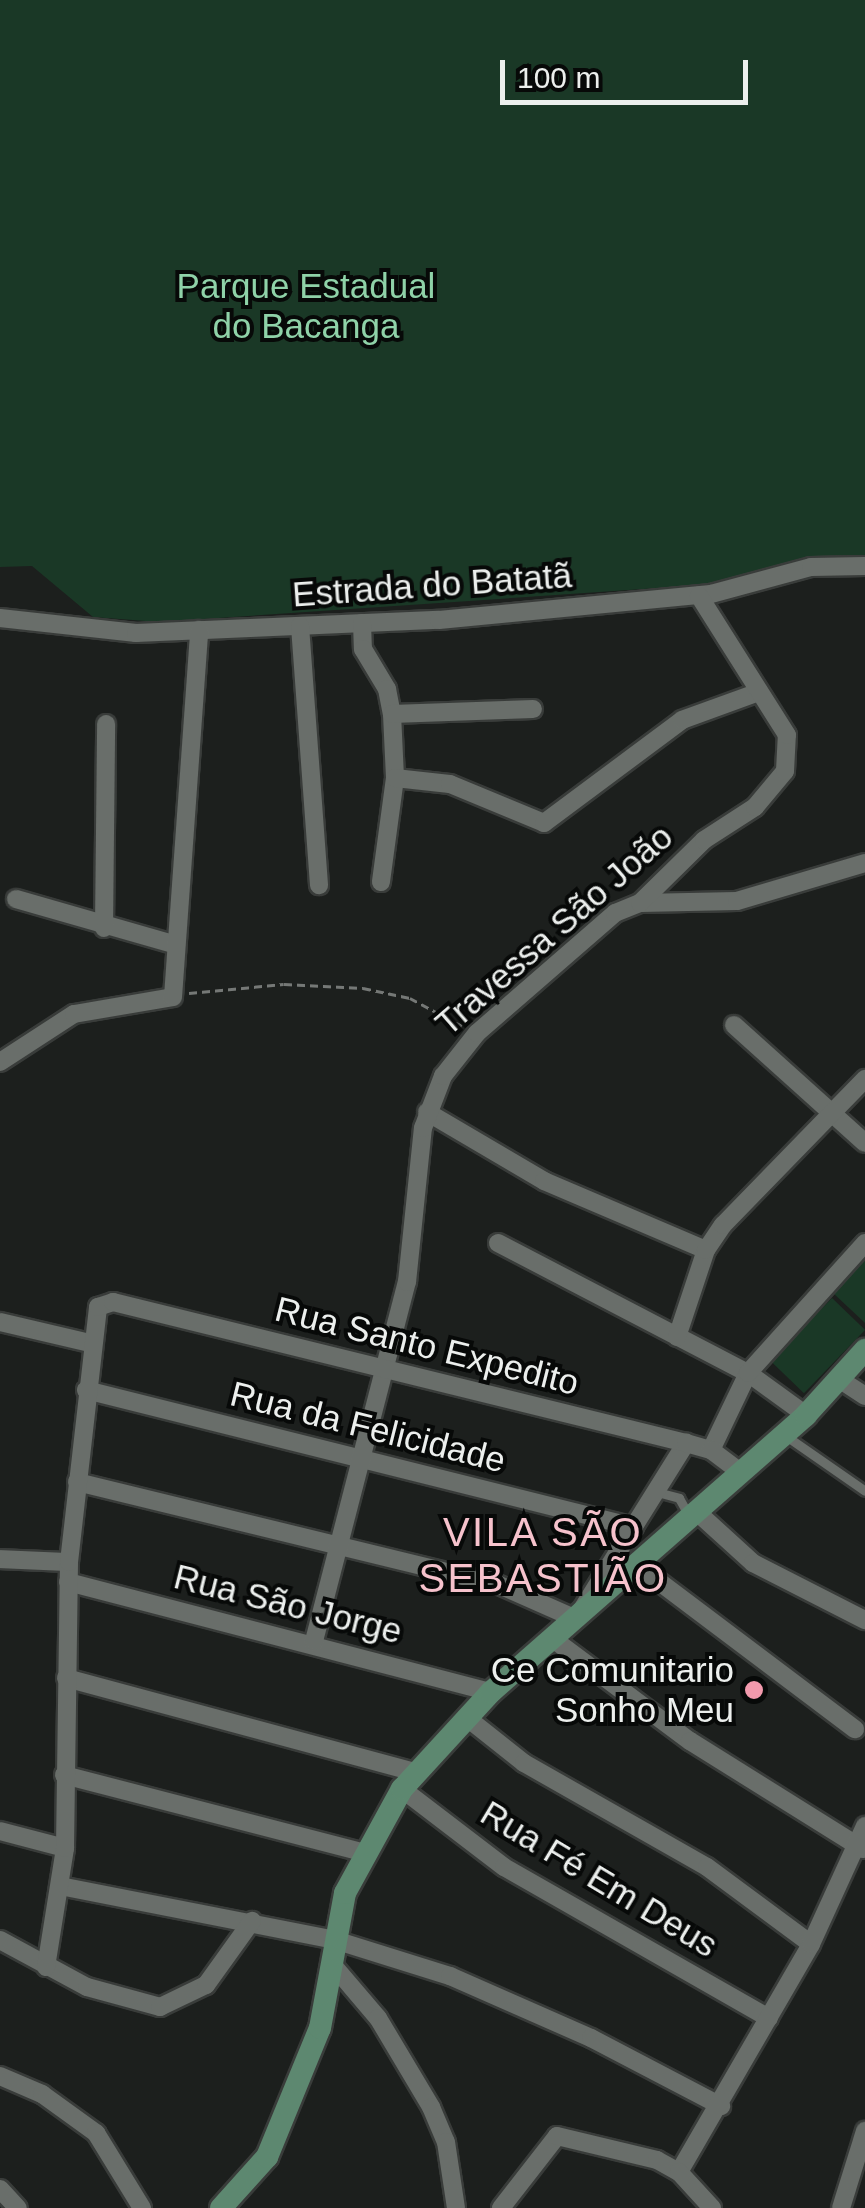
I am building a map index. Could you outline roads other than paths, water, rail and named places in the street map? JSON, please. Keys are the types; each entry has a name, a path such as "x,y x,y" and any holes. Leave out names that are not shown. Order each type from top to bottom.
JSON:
{"main road":[{"path":"221,2208 267,2157 320,2028 335,1940 362,1852 409,1781 490,1692 806,1415 865,1350"}],"street":[{"name":"Estrada do Batatã","path":"0,618 136,633 362,623 699,596 811,567 865,566"},
{"name":"Travessa São João","path":"314,1641 407,1282 428,1112 458,1051 615,913 640,903 704,840 774,790 788,758 786,735 699,596"},
{"path":"362,623 363,649 387,688 392,714 395,778 381,882"},
{"path":"300,626 319,885"},
{"path":"0,1062 74,1014 173,997 173,944 196,728 200,630"},
{"path":"395,778 450,784 544,823 682,720 758,692"},
{"path":"392,714 533,708"},
{"path":"104,928 106,724"},
{"path":"640,903 736,901 865,863"},
{"path":"16,899 104,928 173,944"},
{"path":"734,1025 865,1144"},
{"path":"678,1337 706,1250 865,1079"},
{"path":"428,1112 544,1181 706,1250"},
{"path":"711,1450 748,1373 865,1242"},
{"path":"498,1243 748,1373 806,1415"},
{"name":"Rua Santo Expedito","path":"90,1343 94,1312 113,1302 686,1442 711,1450 741,1473"},
{"path":"0,1322 90,1343 68,1582 65,1848 46,1967"},
{"path":"839,1379 865,1396"},
{"name":"Rua da Felicidade","path":"86,1390 634,1527"},
{"path":"78,1482 497,1584 576,1620 686,1442"},
{"path":"693,1515 753,1562 865,1620"},
{"path":"0,1559 69,1562"},
{"path":"637,1566 856,1729"},
{"name":"Rua São Jorge","path":"68,1582 314,1641 490,1692"},
{"path":"553,1639 690,1741 860,1848"},
{"path":"66,1678 409,1781"},
{"path":"466,1717 524,1763 707,1867 812,1944"},
{"path":"64,1776 362,1852"},
{"name":"Rua Fé Em Deus","path":"409,1781 504,1867 769,2018"},
{"path":"680,2172 812,1944 860,1848 865,1826"},
{"path":"0,1831 65,1848"},
{"path":"60,1886 252,1920 335,1940 485,1992 721,2106"},
{"path":"0,1940 46,1967 137,2004 174,2004 206,1985 252,1920"},
{"path":"332,1964 378,2018 431,2107 446,2142 456,2208"},
{"path":"0,2076 42,2094 96,2132 142,2208"},
{"path":"841,2208 865,2130"},
{"path":"501,2208 557,2136 635,2152 680,2172 712,2208"},
{"path":"0,2190 18,2208"}],"lane":[{"path":"784,1434 865,1491"},
{"path":"655,1492 679,1498 693,1515"},
{"path":"634,1527 641,1540 661,1544"}],"place":[{"name":"Ce Comunitario Sonho Meu","path":"754,1690"}],"district":[{"name":"VILA SÃO SEBASTIÃO","path":"543,1555"}],"park label":[{"name":"Parque Estadual do Bacanga","path":"306,306"}]}
